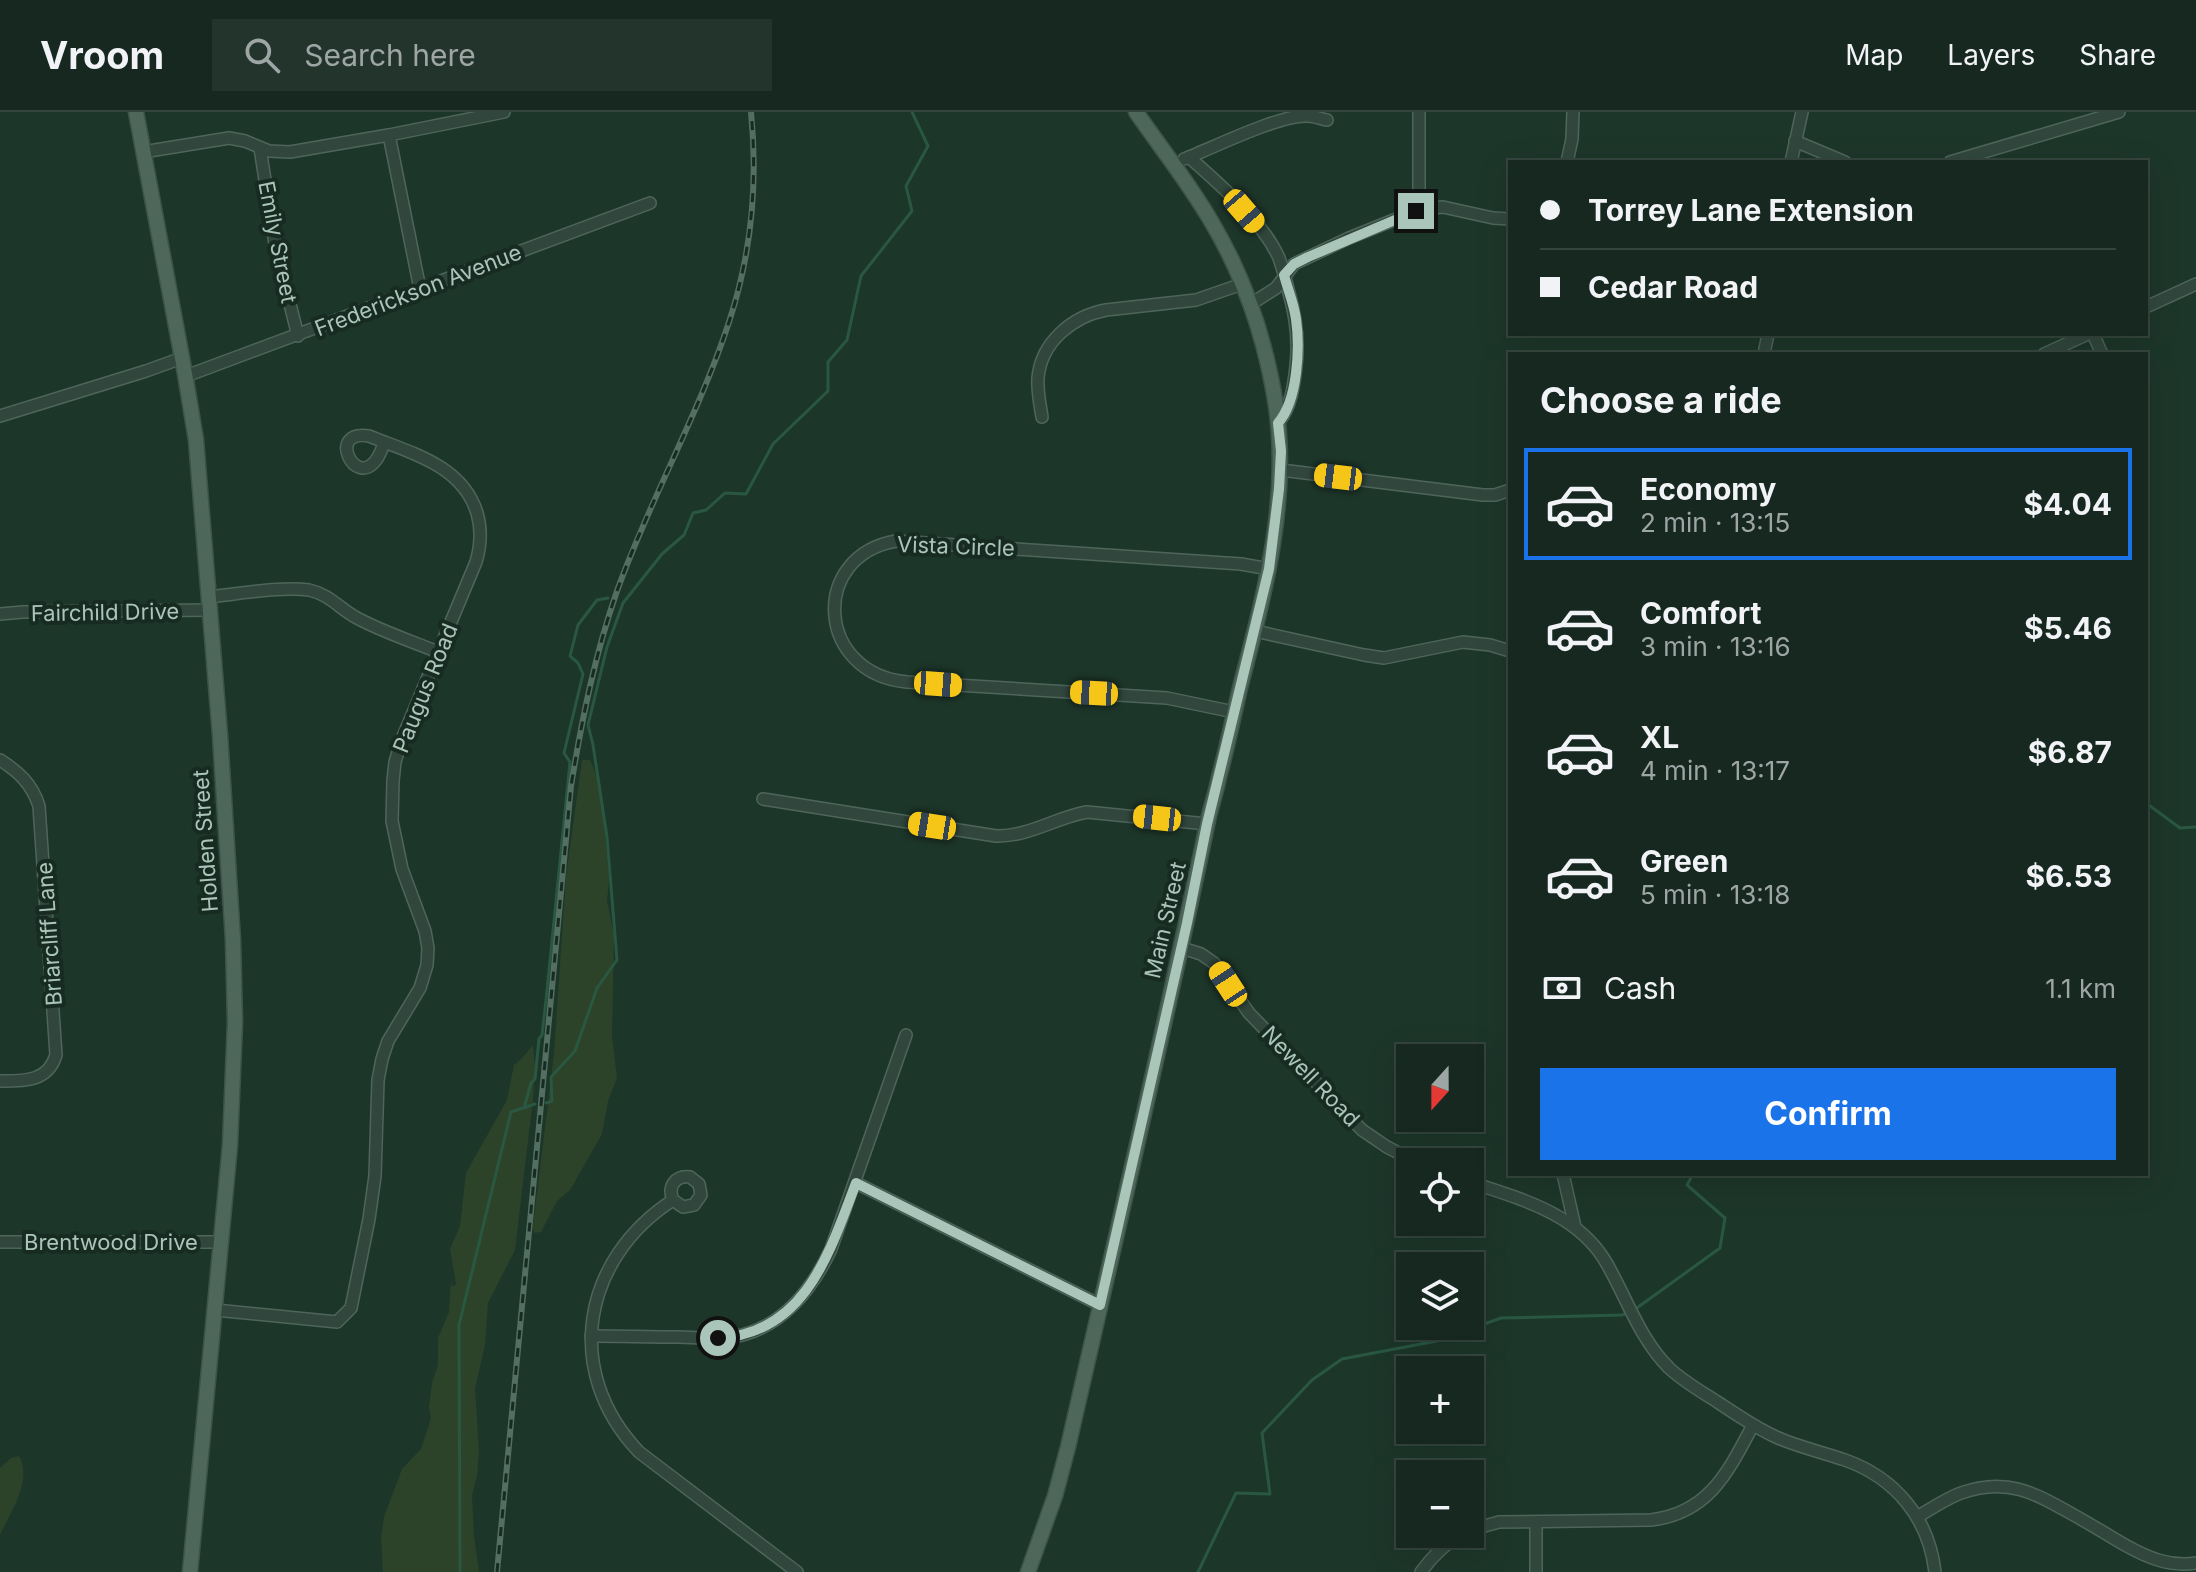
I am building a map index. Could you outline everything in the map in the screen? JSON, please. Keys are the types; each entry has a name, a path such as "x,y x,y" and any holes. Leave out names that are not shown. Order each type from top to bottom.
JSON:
{"main road":[{"name":"Holden Street","path":"136,112 196,440 233,940 234,1072 230,1145 190,1572"},
{"name":"Main Street","path":"1028,1572 1055,1496 1182,948 1207,824 1255,631 1278,512 1281,470 1278,423 1269,370 1251,304 1212,222 1136,112"}],"street":[{"path":"143,152 229,138 269,151 290,152 504,112"},
{"path":"1419,112 1419,210"},
{"path":"1567,160 1573,112"},
{"path":"1791,160 1802,112"},
{"path":"1957,160 2119,112"},
{"path":"1172,164 1291,118 1306,116 1327,120"},
{"path":"389,135 420,289"},
{"path":"1795,141 1840,160"},
{"name":"Emily Street","path":"260,148 275,244 298,336"},
{"path":"1189,157 1225,190 1262,231 1278,257 1296,319 1297,361 1289,403 1278,423"},
{"name":"Frederickson Avenue","path":"186,376 650,203"},
{"path":"1251,304 1276,288 1294,264 1419,210 1443,207 1508,219"},
{"path":"1042,417 1038,380 1042,362 1058,335 1075,321 1094,312 1196,300 1242,284"},
{"path":"2148,306 2196,284"},
{"path":"2049,352 2085,336"},
{"path":"0,416 182,358"},
{"name":"Paugus Road","path":"215,1310 337,1322 351,1308 375,1176 378,1080 384,1050 420,988 427,965 425,931 399,860 391,801 398,752 476,562 481,539 479,521 470,497 455,477 433,463 385,442"},
{"path":"1281,470 1483,495 1508,491"},
{"name":"Vista Circle","path":"1234,712 1167,698 907,682 885,678 864,668 844,645 835,617 837,593 847,571 859,558 874,548 896,541 1225,563 1269,569"},
{"name":"Fairchild Drive","path":"0,614 210,603 289,590 313,591 365,622 438,652"},
{"path":"1255,631 1384,658 1463,642 1508,650"},
{"name":"Briarcliff Lane","path":"0,760 24,777 39,806 56,1047 54,1062 40,1077 27,1081 0,1081"},
{"path":"763,799 1003,836 1087,812 1207,824"},
{"name":"Newell Road","path":"1182,948 1201,954 1214,963 1249,1013 1362,1130 1396,1152"},
{"path":"591,1336 732,1337 775,1320 798,1300 817,1277 831,1249 906,1035"},
{"path":"1563,1176 1575,1227"},
{"path":"856,1183 1100,1305"},
{"path":"1484,1187 1543,1208 1575,1227 1606,1262 1656,1354 1685,1381 1753,1425 1784,1440 1848,1461 1868,1471 1899,1495 1917,1517 1930,1544 1935,1572"},
{"path":"673,1200 637,1229 610,1266 595,1300 591,1336 594,1370 608,1411 629,1442 674,1481 797,1572"},
{"name":"Brentwood Drive","path":"0,1242 221,1242"},
{"path":"1484,1526 1499,1522 1651,1520 1673,1516 1715,1489 1753,1425"},
{"path":"1917,1517 1958,1494 1993,1486 2011,1487 2037,1494 2148,1556 2177,1565 2196,1563"},
{"path":"1536,1522 1536,1572"},
{"path":"1421,1572 1441,1548"}],"green space":[{"path":"582,760 590,760 601,786 609,881 607,901 614,935 612,1036 617,1078 608,1101 602,1134 570,1190 557,1201 541,1232 534,1233 554,1054 566,877"},
{"path":"533,1045 533,1099 515,1250 488,1303 485,1345 475,1389 479,1450 472,1495 479,1572 383,1572 381,1538 384,1517 402,1469 421,1449 431,1418 429,1407 438,1365 438,1338 449,1312 451,1280 452,1287 456,1284 450,1249 460,1226 466,1173 507,1100 514,1065"},
{"path":"19,1456 23,1466 22,1486 0,1535 0,1468 11,1458"}],"waterway":[{"path":"546,1103 552,1101 551,1077 575,1051 597,988 617,960 607,837 588,725 607,647 623,603 662,554 684,535 693,513 706,510 725,493 746,494 773,444 828,391 828,362 847,340 861,276 912,211 906,186 928,146 912,112"},
{"path":"524,1108 535,1079 546,1000 570,762 564,753 583,674 570,656 578,625 597,600 608,598"},
{"path":"2148,804 2180,828 2196,827"},
{"path":"460,1572 459,1325 511,1112 535,1104"},
{"path":"1634,1310 1720,1248 1725,1218 1687,1185 1692,1176"},
{"path":"1198,1572 1236,1493 1270,1494 1262,1433 1312,1380 1342,1359 1437,1341 1501,1318 1627,1313"}],"railway":[{"path":"497,1572 575,761 596,663 617,591 717,356 737,297 753,192 751,112"}],"route":[{"path":"718,1338 732,1337 762,1327 798,1300 824,1264 856,1183 1100,1305 1207,824 1271,558 1281,470 1278,423 1289,403 1297,361 1296,319 1284,275 1294,264 1308,257 1416,211"}]}
